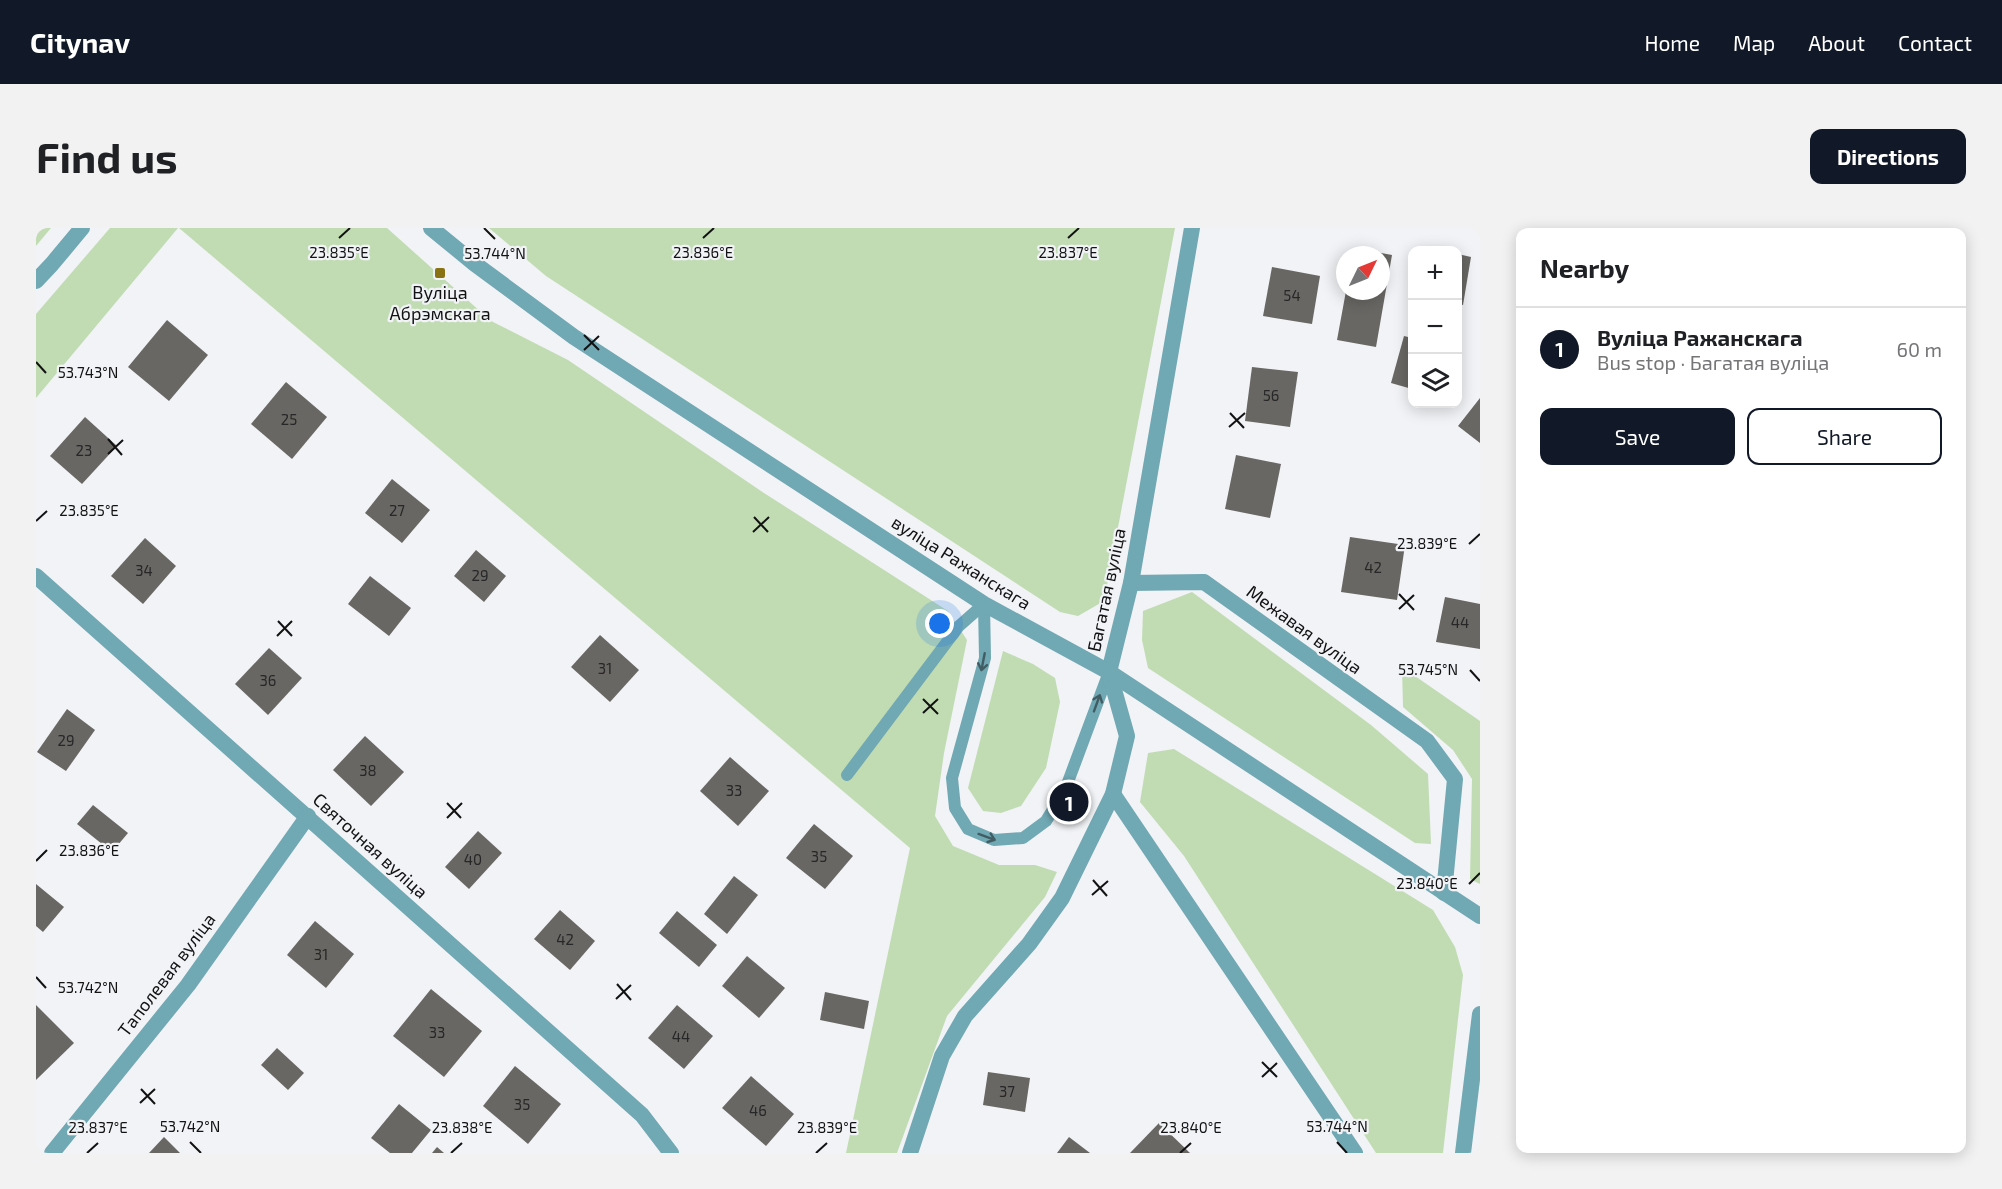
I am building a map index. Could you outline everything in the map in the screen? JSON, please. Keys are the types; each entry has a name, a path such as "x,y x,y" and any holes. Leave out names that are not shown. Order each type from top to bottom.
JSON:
{"street":[{"path":"36,281 82,228"},
{"name":"вуліца Ражанскага","path":"431,228 475,264 574,337 984,604 1108,672 1480,916"},
{"name":"Багатая вуліца","path":"910,1153 942,1056 965,1016 1029,944 1062,898 1113,794 1127,736 1108,672 1131,583 1192,228"},
{"name":"Святочная вуліца","path":"36,576 642,1114 671,1153"},
{"name":"Межавая вуліца","path":"1131,583 1204,582 1427,741 1455,779 1444,893"},
{"path":"1113,794 1355,1153"},
{"name":"Таполевая вуліца","path":"52,1153 188,985 308,816"},
{"path":"1463,1153 1480,1014"}],"lane":[{"path":"984,604 986,658 952,778 955,808 968,829 994,840 1023,838 1046,821 1065,790 1108,672"},
{"path":"847,775 959,626 984,604"}],"green space":[{"path":"36,228 51,228 36,246"},
{"path":"110,228 178,228 36,398 36,314"},
{"path":"179,228 387,228 491,321 568,360 761,491 948,611 967,640 944,753 935,816 953,846 999,865 1035,865 1057,872 1045,897 947,1016 897,1153 846,1153 910,848"},
{"path":"489,228 1175,228 1104,601 1078,616 1060,612 546,276"},
{"path":"1192,592 1371,725 1428,774 1431,844 1415,843 1148,668 1142,640 1143,611"},
{"path":"1003,651 1033,664 1055,678 1060,702 1046,768 1021,806 1001,813 983,811 968,788"},
{"path":"1402,667 1480,721 1480,884 1470,879 1472,779 1453,750 1403,707"},
{"path":"1174,749 1433,910 1455,947 1463,975 1443,1153 1376,1153 1184,856 1140,802 1148,753"}],"building":[{"path":"1462,255 1471,257 1462,305"},
{"path":"1272,267 1320,276 1312,324 1263,316"},
{"path":"1344,300 1384,300 1376,347 1337,340"},
{"path":"167,320 208,355 169,401 128,367"},
{"path":"1404,336 1408,337 1408,388 1391,383"},
{"path":"1252,367 1298,372 1290,427 1245,421"},
{"path":"286,382 327,417 292,459 251,424"},
{"path":"1480,398 1480,443 1458,426"},
{"path":"85,417 117,446 82,484 50,456"},
{"path":"1236,455 1281,464 1270,518 1225,509"},
{"path":"392,479 430,510 402,543 365,513"},
{"path":"1350,537 1405,545 1397,600 1341,592"},
{"path":"145,538 176,566 143,604 111,576"},
{"path":"476,550 506,576 484,602 454,576"},
{"path":"370,576 411,608 389,636 348,604"},
{"path":"1445,597 1480,604 1480,649 1436,642"},
{"path":"600,635 639,670 610,702 571,667"},
{"path":"269,648 302,678 268,715 235,684"},
{"path":"67,709 95,730 66,771 37,752"},
{"path":"365,736 404,772 371,806 333,770"},
{"path":"730,757 769,791 738,826 700,791"},
{"path":"93,805 128,833 112,852 77,824"},
{"path":"814,824 853,856 825,889 786,858"},
{"path":"478,831 502,853 469,889 445,867"},
{"path":"734,876 758,895 727,934 704,914"},
{"path":"36,884 64,907 43,932 36,926"},
{"path":"560,910 595,941 570,970 534,939"},
{"path":"677,911 717,945 699,967 659,933"},
{"path":"315,921 354,954 326,988 287,955"},
{"path":"747,956 785,988 759,1018 722,986"},
{"path":"431,989 482,1031 444,1077 393,1036"},
{"path":"825,992 869,1001 864,1029 820,1020"},
{"path":"36,1005 74,1043 36,1080"},
{"path":"677,1005 713,1036 684,1069 648,1038"},
{"path":"277,1048 304,1073 288,1090 261,1065"},
{"path":"515,1066 561,1104 528,1144 483,1106"},
{"path":"988,1072 1030,1078 1025,1112 983,1105"},
{"path":"751,1076 794,1114 766,1146 722,1108"},
{"path":"399,1104 431,1130 412,1153 390,1153 371,1138"},
{"path":"1159,1123 1190,1153 1130,1153"},
{"path":"164,1137 180,1153 149,1153"},
{"path":"1069,1137 1090,1153 1057,1153"},
{"path":"437,1147 444,1153 432,1153"}],"place":[{"name":"Вуліца Абрэмскага","path":"440,273"},
{"name":"Вуліца Ражанскага","path":"1069,802"}]}
